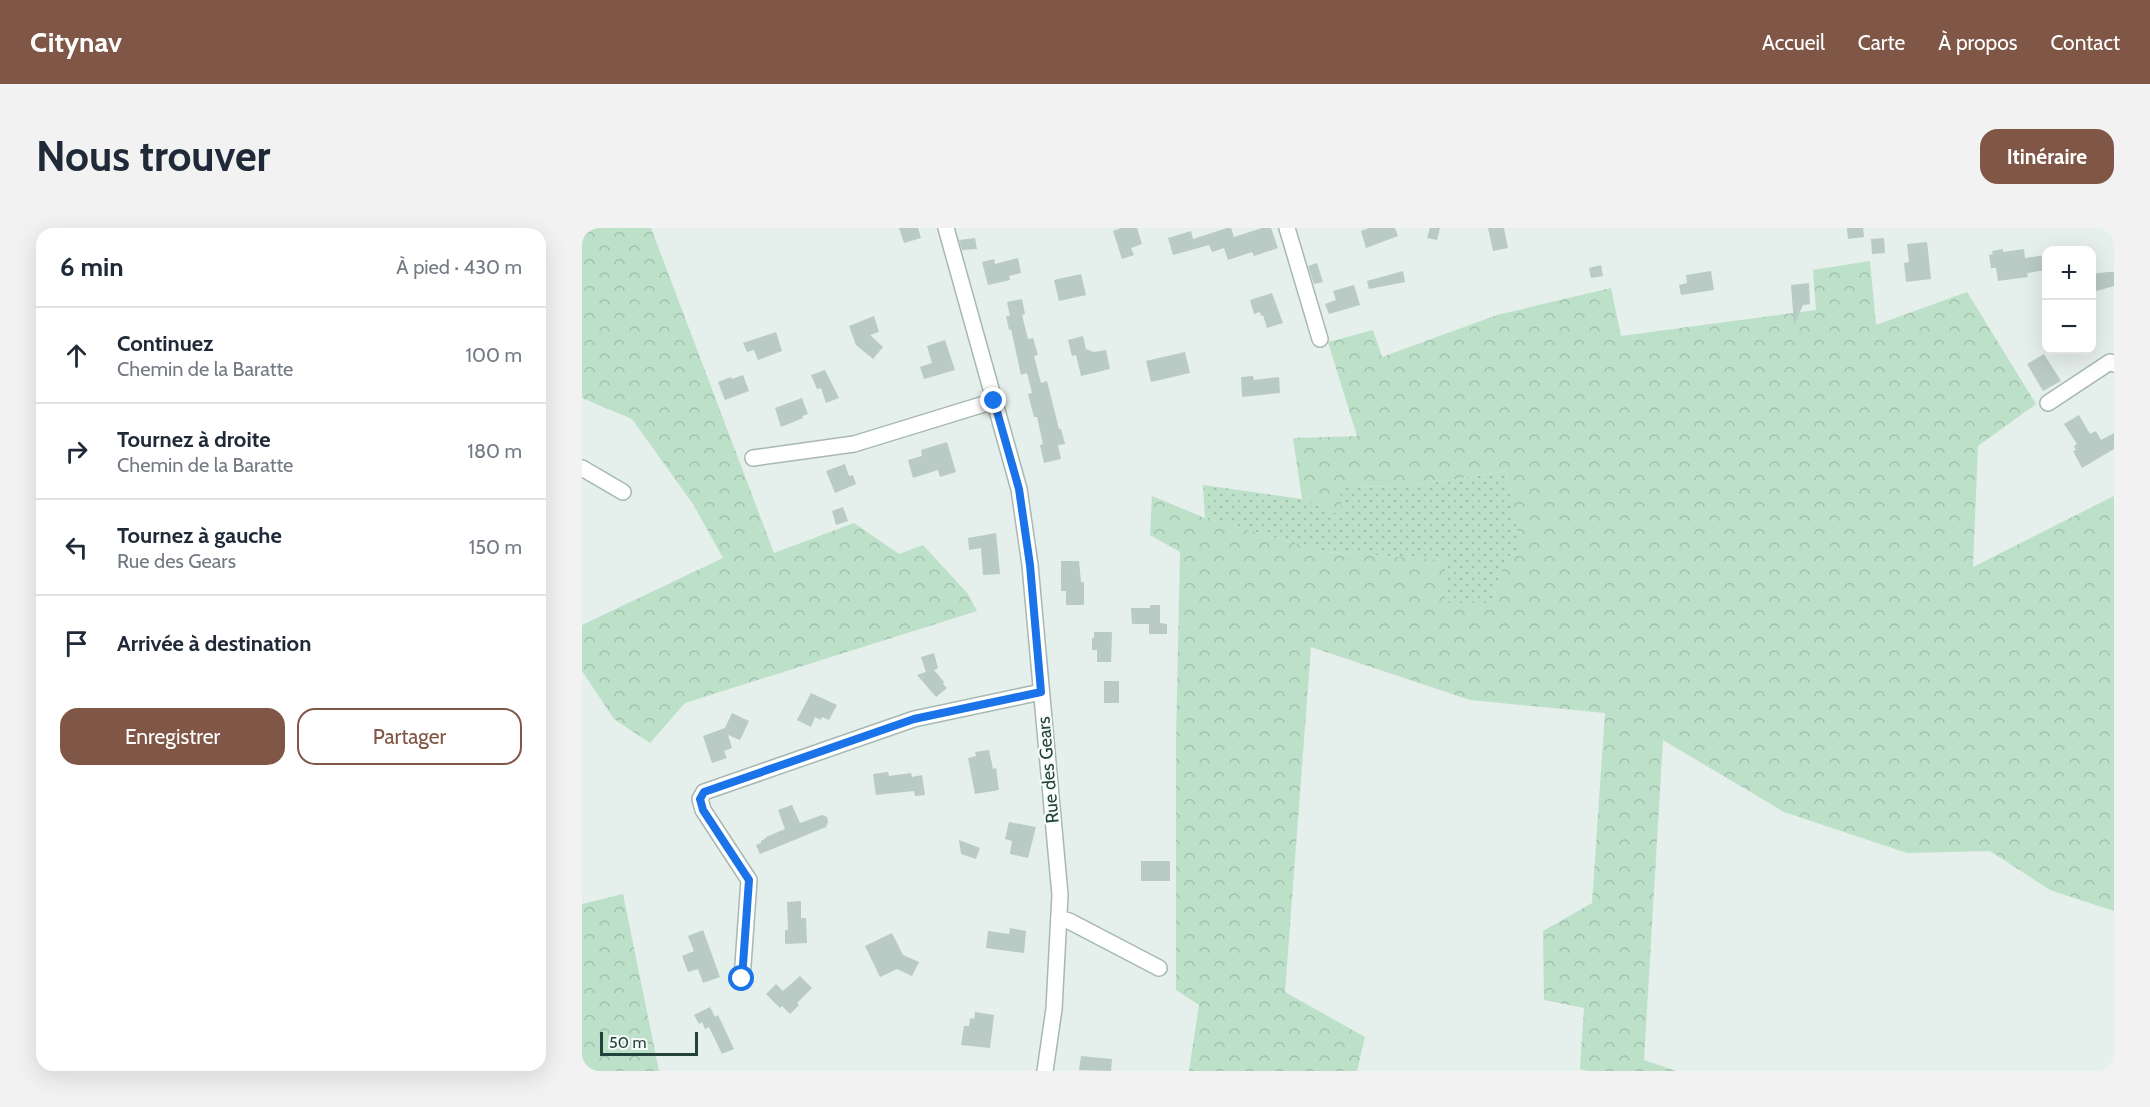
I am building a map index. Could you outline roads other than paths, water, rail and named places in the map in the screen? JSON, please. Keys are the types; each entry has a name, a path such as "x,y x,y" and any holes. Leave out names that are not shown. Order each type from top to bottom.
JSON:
{"street":[{"name":"Rue des Gears","path":"946,228 1019,489 1030,565 1060,895 1054,1009 1045,1071"},
{"path":"1287,228 1320,339"},
{"path":"2048,403 2110,362 2114,364"},
{"path":"753,458 854,444 994,401"},
{"path":"582,468 622,492"},
{"path":"742,979 749,880 703,810 700,799 704,792 914,719 1041,692"},
{"path":"1059,918 1069,921 1158,968"}]}
